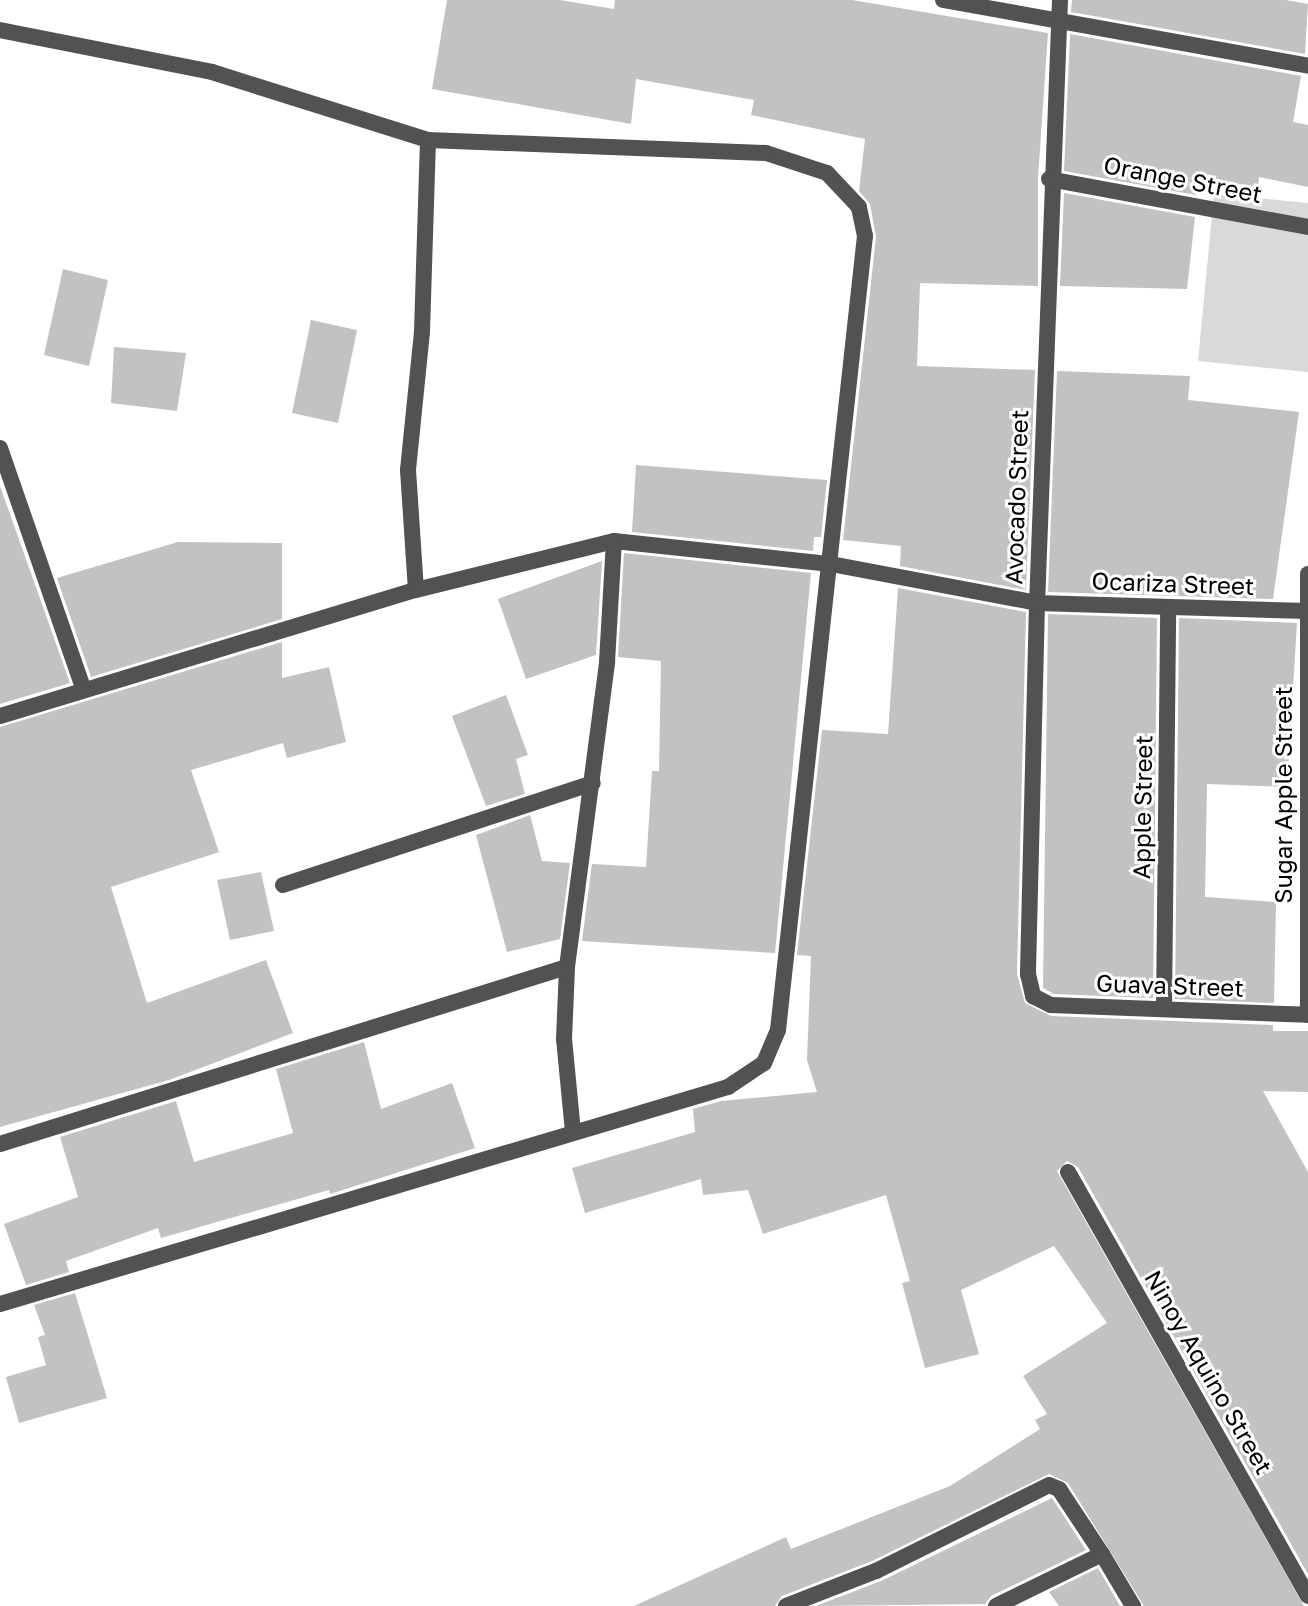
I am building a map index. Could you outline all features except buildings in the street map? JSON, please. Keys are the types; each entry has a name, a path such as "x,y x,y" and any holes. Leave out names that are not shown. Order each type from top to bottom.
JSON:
{"street":[{"path":"943,0 1056,24 1308,66"},
{"name":"Avocado Street","path":"1033,996 1028,974 1037,603 1049,179 1056,24 1060,0"},
{"path":"0,30 212,72 428,140 766,153 827,173 848,190 859,207 865,236 778,1030 764,1063 728,1087 0,1304"},
{"path":"416,590 408,470 422,332 428,140"},
{"name":"Orange Street","path":"1049,179 1308,227"},
{"path":"0,448 84,690"},
{"path":"573,1132 564,1039 567,967 593,783 614,541"},
{"name":"Ocariza Street","path":"0,716 416,590 614,541 831,564 1037,603 1307,611"},
{"name":"Sugar Apple Street","path":"1308,574 1308,1015"},
{"name":"Apple Street","path":"1164,1009 1168,607"},
{"path":"283,885 593,783"},
{"path":"0,1144 567,967"},
{"name":"Guava Street","path":"1033,996 1051,1005 1308,1015"},
{"name":"Ninoy Aquino Street","path":"1068,1172 1308,1596"},
{"path":"786,1606 876,1571 1049,1485 1059,1489 1133,1606"},
{"path":"996,1606 1102,1554"}],"shaded area":[{"path":"1214,194 1308,203 1308,372 1198,361"}]}
